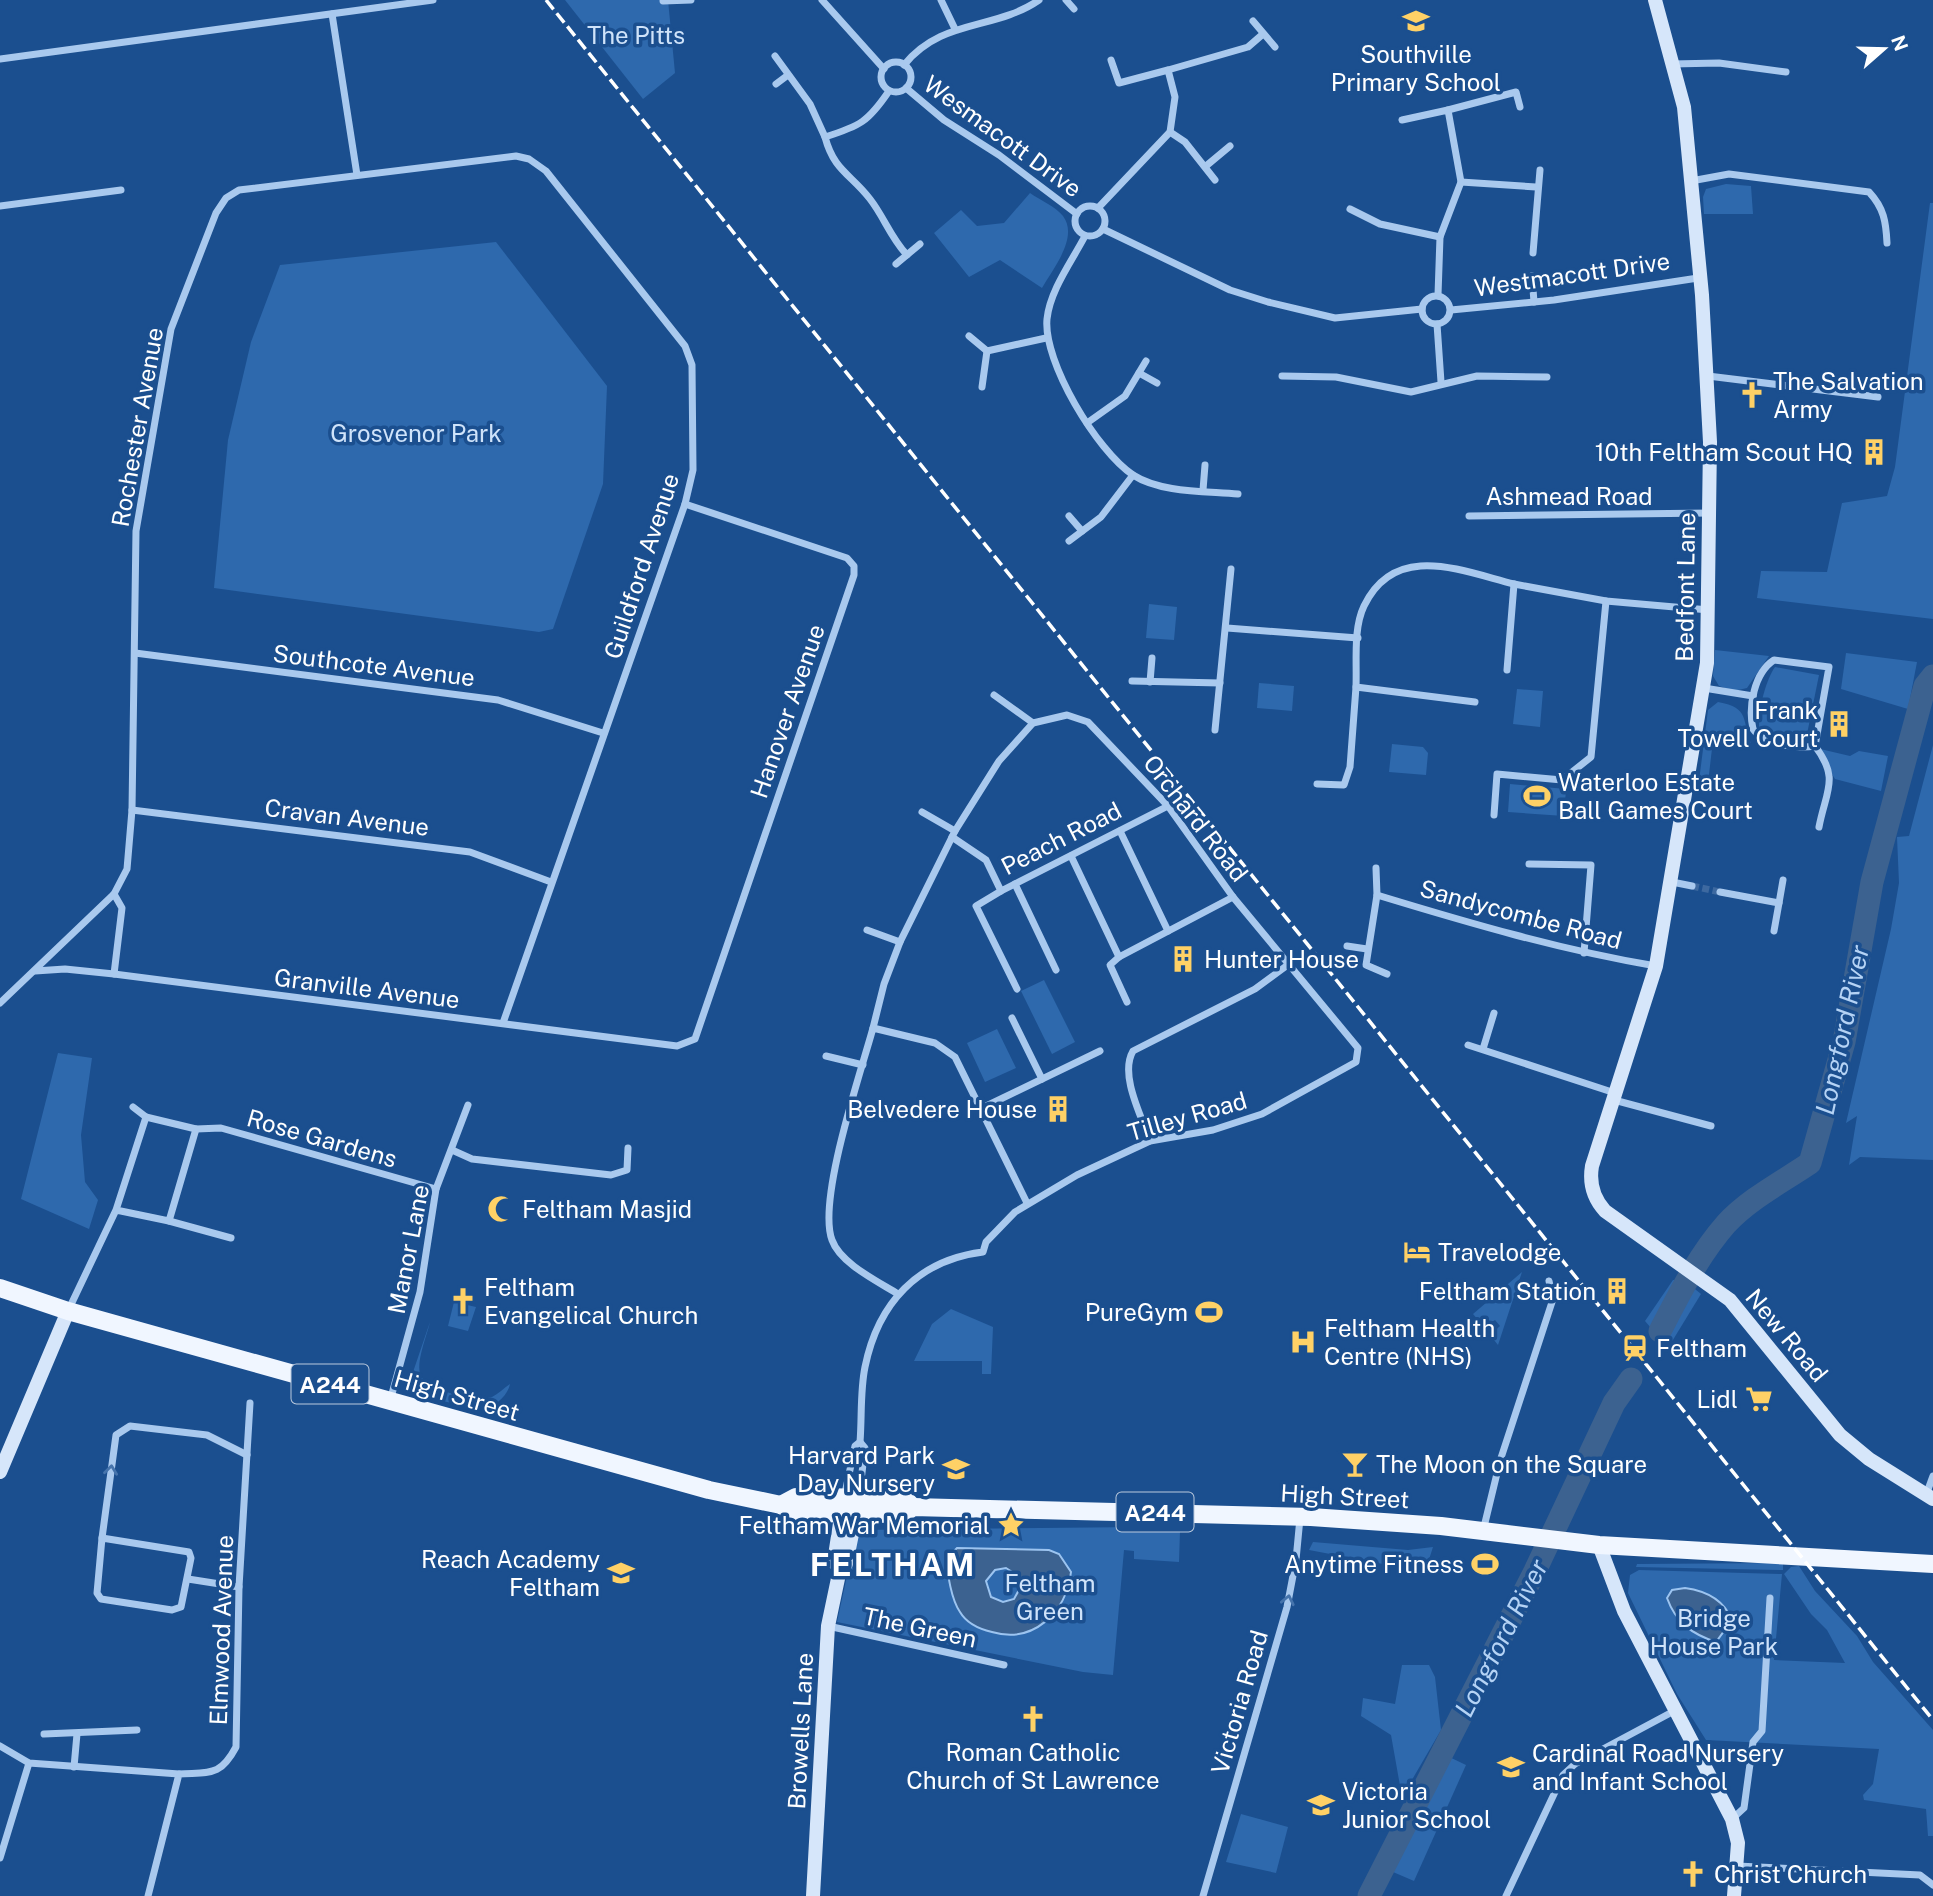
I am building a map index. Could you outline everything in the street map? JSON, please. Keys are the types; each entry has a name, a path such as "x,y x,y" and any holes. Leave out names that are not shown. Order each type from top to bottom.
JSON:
{"main road":[{"name":"Bedfont Lane","path":"1592,1166 1656,966 1704,688 1710,610 1708,376 1684,107 1655,0"},
{"name":"New Road","path":"1592,1166 1591,1184 1600,1206 1738,1308 1840,1435 1930,1497"},
{"name":"High Street","path":"0,1288 68,1311 716,1492 781,1505 796,1497 850,1507 904,1498 913,1507 1300,1517 1483,1532 1599,1545 1933,1564"},
{"path":"0,1472 68,1311"},
{"name":"Browells Lane","path":"813,1896 828,1626 840,1569 846,1564 850,1507"},
{"path":"1599,1545 1617,1597 1732,1819 1738,1843 1734,1896"}],"street":[{"path":"0,59 433,0"},
{"path":"663,1 691,0"},
{"path":"822,0 884,69"},
{"path":"941,0 955,29"},
{"path":"904,65 926,43 955,29 1018,11 1039,0"},
{"path":"1066,0 1074,9"},
{"path":"332,15 357,175"},
{"path":"1253,21 1275,47"},
{"path":"1111,60 1115,83 1168,71 1248,47 1263,34"},
{"path":"775,56 810,104 830,155 839,169 868,196 907,255"},
{"path":"892,62 904,65 911,77 906,88 897,92 889,90 881,81 884,69 892,62"},
{"path":"1672,64 1719,63 1786,72"},
{"path":"1098,208 1170,132 1175,97 1168,71"},
{"path":"776,84 788,75"},
{"name":"Wesmacott Drive","path":"906,88 944,120 999,155 1077,214"},
{"path":"825,137 859,126 873,115 889,90"},
{"path":"1402,120 1516,92 1520,107"},
{"path":"1438,295 1440,237 1461,182 1448,110"},
{"path":"1170,132 1185,142 1215,180"},
{"path":"1206,166 1230,146"},
{"name":"Rochester Avenue","path":"0,1003 114,894 127,869 132,810 136,531 171,330 216,213 226,198 239,190 516,156 529,159"},
{"name":"Guildford Avenue","path":"503,1023 685,504 693,470 692,365 685,346 546,171 529,159"},
{"path":"1533,253 1536,187 1540,170"},
{"path":"1690,181 1703,181 1729,173 1869,192 1879,203 1886,220 1887,243"},
{"path":"1461,182 1536,187"},
{"path":"0,206 121,190"},
{"path":"1085,207 1098,208 1105,219 1104,229 1095,236 1085,236 1077,229 1077,214 1085,207"},
{"path":"1350,209 1380,224 1440,237"},
{"path":"1104,229 1230,289 1268,302 1335,318 1422,309"},
{"path":"1085,236 1052,300 1046,338 1052,357 1087,423 1133,475 1165,486 1238,494"},
{"path":"896,264 920,244"},
{"path":"1532,276 1534,302"},
{"name":"Westmacott Drive","path":"1451,310 1534,302 1698,278"},
{"path":"1438,295 1448,301 1451,310 1447,320 1437,324 1426,319 1422,309 1426,300 1438,295"},
{"path":"1437,324 1441,383"},
{"path":"969,336 987,351"},
{"path":"987,351 1046,338"},
{"path":"982,387 987,351"},
{"path":"1087,423 1125,396 1146,360"},
{"path":"1139,373 1157,383"},
{"path":"1282,376 1336,377 1411,392 1477,376 1548,377"},
{"path":"1708,376 1878,397"},
{"path":"1203,490 1205,465"},
{"path":"1069,541 1101,517 1133,475"},
{"name":"Hanover Avenue","path":"685,504 848,558 854,566 854,575 695,1039"},
{"name":"Ashmead Road","path":"1469,516 1710,513"},
{"path":"1069,516 1082,531"},
{"path":"1317,784 1344,785 1350,767 1358,638 1365,605 1389,575 1416,565 1434,564 1514,584 1605,601 1710,610"},
{"path":"1215,730 1231,569"},
{"path":"1507,670 1514,584"},
{"path":"1494,816 1497,774 1562,780 1591,757 1605,601"},
{"path":"1227,628 1358,638"},
{"name":"Southcote Avenue","path":"135,653 498,700 603,733"},
{"path":"1150,682 1152,658"},
{"path":"1815,746 1829,667 1774,660 1760,675 1753,696 1752,724 1757,734 1779,744 1815,746 1828,762 1831,773 1819,827"},
{"path":"1132,681 1220,682"},
{"path":"1356,687 1475,702"},
{"path":"1704,688 1753,696"},
{"path":"850,1507 865,1448 860,1442 863,1376 871,1342 898,1294 843,1257 831,1239 828,1217 843,1129 884,984 900,942 953,834 999,761 1032,723 994,695"},
{"name":"Orchard Road","path":"1032,723 1067,715 1088,722 1168,806 1233,897 1355,1041 1359,1048 1356,1062"},
{"name":"Peach Road","path":"922,812 986,860 1001,891 1168,806"},
{"name":"Cravan Avenue","path":"132,810 470,852 551,882"},
{"path":"1120,831 1168,931"},
{"path":"1072,856 1119,957"},
{"path":"1529,864 1591,865 1584,953"},
{"path":"1376,869 1377,895 1366,965 1387,974"},
{"path":"1774,931 1783,880"},
{"path":"1672,882 1692,886"},
{"path":"1015,884 1056,970"},
{"path":"1001,891 976,906 1017,989"},
{"path":"1720,892 1779,903"},
{"path":"114,894 122,908 114,974"},
{"name":"Sandycombe Road","path":"1377,895 1584,953 1656,966"},
{"path":"1127,1002 1110,965 1119,957 1233,897"},
{"path":"867,930 900,942"},
{"path":"1347,946 1367,949"},
{"path":"1150,1141 1130,1079 1128,1066 1133,1051 1255,989 1289,964"},
{"name":"Granville Avenue","path":"34,971 65,969 114,974 677,1046 695,1039"},
{"path":"1483,1049 1494,1013"},
{"path":"1012,1018 1041,1079"},
{"path":"873,1028 943,1046 960,1066 1027,1203"},
{"path":"1468,1045 1615,1097 1711,1126"},
{"path":"981,1109 1100,1051"},
{"path":"826,1056 863,1065"},
{"name":"Tilley Road","path":"898,1294 940,1262 983,1252 992,1234 1027,1203 1150,1141 1213,1130 1262,1114 1356,1062"},
{"name":"Manor Lane","path":"390,1401 420,1292 436,1189 468,1105"},
{"name":"Rose Gardens","path":"133,1107 146,1117 196,1129 221,1128 436,1189"},
{"path":"68,1311 116,1210 146,1117"},
{"path":"169,1221 196,1129"},
{"path":"452,1150 472,1159 611,1175 627,1170 628,1147"},
{"path":"116,1210 231,1238"},
{"path":"1483,1532 1500,1461 1553,1298 1549,1281"},
{"name":"Elmwood Avenue","path":"29,1763 179,1774 215,1772 226,1766 236,1747 239,1587 250,1403"},
{"path":"102,1538 184,1549 191,1558 181,1607 172,1610 101,1599 97,1592 102,1538 116,1435 130,1426 207,1435 247,1455"},
{"path":"850,1507 855,1446 860,1442"},
{"path":"1930,1497 1933,1476"},
{"name":"Victoria Road","path":"1203,1896 1287,1607 1296,1560 1300,1517"},
{"path":"188,1579 239,1587"},
{"path":"1732,1819 1744,1808 1753,1742 1762,1731 1770,1598"},
{"name":"The Green","path":"828,1626 1004,1665"},
{"path":"1506,1896 1563,1775 1575,1763 1676,1710"},
{"path":"44,1734 137,1730"},
{"path":"75,1767 77,1734"},
{"path":"0,1746 29,1763 0,1858"},
{"path":"148,1896 179,1774"},
{"path":"1737,1866 1920,1875 1933,1885"}],"green space":[{"name":"The Pitts","path":"565,0 668,0 675,73 643,99"},
{"path":"1726,184 1751,186 1753,214 1704,214 1703,197 1706,189"},
{"path":"1030,193 1056,210 1067,224 1068,233 1063,253 1042,288 1000,260 969,277 934,233 961,210 977,226 1004,223"},
{"path":"1930,203 1933,203 1933,619 1757,598 1761,571 1827,572 1842,503 1887,496 1895,467"},
{"name":"Grosvenor Park","path":"496,242 607,386 603,484 553,629 539,632 214,588 228,440 251,342 280,265"},
{"path":"1149,604 1177,607 1174,640 1146,638"},
{"path":"1715,650 1769,656 1747,688 1734,691 1719,686 1713,676"},
{"path":"1846,653 1917,662 1908,709 1841,689"},
{"path":"1775,667 1819,675 1805,744 1782,742 1760,733 1762,699"},
{"path":"1259,683 1294,686 1292,711 1257,708"},
{"path":"1517,689 1543,691 1540,727 1513,724"},
{"path":"1718,702 1740,712 1752,746 1713,740 1708,783 1699,781 1708,710"},
{"path":"1392,744 1423,747 1428,753 1426,775 1389,772"},
{"path":"1933,745 1933,1160 1860,1157 1849,1165 1857,1116 1846,1123 1891,929 1899,883 1897,837 1909,836"},
{"path":"1816,748 1850,756 1859,751 1888,756 1881,791 1835,779"},
{"name":"Waterloo Estate Ball Games Court","path":"1510,784 1566,789 1564,816 1508,812"},
{"path":"1044,980 1075,1042 1052,1054 1021,991"},
{"path":"997,1029 1016,1068 985,1082 967,1043"},
{"path":"58,1053 92,1058 81,1135 85,1182 98,1200 89,1229 21,1199"},
{"path":"1522,1272 1498,1345 1490,1335 1500,1326 1495,1320 1484,1327 1473,1314"},
{"path":"1673,1280 1684,1280 1701,1294 1668,1348 1645,1321"},
{"path":"454,1302 476,1307 468,1331 448,1326"},
{"path":"951,1309 993,1327 991,1374 982,1374 982,1361 914,1361 932,1324"},
{"path":"430,1322 419,1364 421,1376 425,1381 442,1391 476,1398 492,1397 510,1384 498,1402 487,1409 442,1401 431,1397 415,1384 412,1375"},
{"name":"Feltham Green","path":"1140,1527 1180,1531 1179,1562 1134,1559 1134,1551 1124,1550 1113,1675 1083,1672 837,1622 857,1530"},
{"path":"1313,1542 1408,1550 1433,1547 1425,1572 1309,1550"},
{"path":"1783,1563 1783,1570 1636,1567 1637,1564"},
{"name":"Bridge House Park","path":"1799,1566 1815,1591 1857,1636 1873,1662 1933,1730 1933,1836 1928,1836 1926,1809 1864,1800 1863,1795 1873,1784 1879,1749 1706,1740 1677,1694 1628,1593 1630,1575 1639,1570 1782,1574 1774,1660 1845,1663 1827,1630 1811,1614 1784,1574 1791,1567"},
{"path":"1402,1665 1429,1665 1435,1677 1441,1730 1402,1797 1391,1735 1361,1716 1363,1698 1395,1704"},
{"path":"1443,1754 1466,1765 1414,1881 1386,1869"},
{"path":"1241,1814 1288,1827 1276,1873 1226,1862"}],"shaded area":[{"path":"957,1548 1049,1550 1059,1554 1071,1572 1062,1600 1045,1622 1034,1629 1007,1635 978,1628 963,1616 952,1594 946,1559","holes":["1006,1568 1017,1575 1020,1588 1014,1599 1003,1602 991,1597 986,1581 995,1570"]},
{"path":"1685,1588 1714,1598 1729,1613 1732,1620 1716,1642 1699,1635 1675,1614 1667,1598 1672,1590"}],"waterway":[{"name":"Longford River","path":"1660,1331 1698,1262 1726,1224 1755,1199 1810,1163 1844,1042 1872,882 1925,686 1933,676"},
{"name":"Longford River","path":"1369,1896 1535,1571 1614,1403 1631,1379"}],"tunnel":[{"path":"1692,886 1720,892"}],"railway":[{"path":"546,0 1933,1720"}],"place":[{"name":"Southville Primary School","path":"1416,21"},
{"name":"The Salvation Army","path":"1752,395"},
{"name":"10th Feltham Scout HQ","path":"1874,452"},
{"name":"Frank Towell Court","path":"1839,724"},
{"name":"Waterloo Estate Ball Games Court","path":"1537,796"},
{"name":"Hunter House","path":"1183,959"},
{"name":"Belvedere House","path":"1058,1109"},
{"name":"Feltham Masjid","path":"501,1209"},
{"name":"Travelodge","path":"1417,1252"},
{"name":"Feltham Station","path":"1617,1291"},
{"name":"Feltham Evangelical Church","path":"463,1301"},
{"name":"PureGym","path":"1209,1312"},
{"name":"Feltham Health Centre (NHS)","path":"1303,1342"},
{"name":"Feltham","path":"1635,1348"},
{"name":"Lidl","path":"1759,1399"},
{"name":"The Moon on the Square","path":"1355,1464"},
{"name":"Harvard Park Day Nursery","path":"956,1469"},
{"name":"Feltham War Memorial","path":"1011,1525"},
{"name":"Anytime Fitness","path":"1485,1564"},
{"name":"Reach Academy Feltham","path":"621,1573"},
{"name":"Roman Catholic Church of St Lawrence","path":"1033,1719"},
{"name":"Cardinal Road Nursery and Infant School","path":"1511,1767"},
{"name":"Victoria Junior School","path":"1321,1805"},
{"name":"Christ Church","path":"1693,1874"}],"district":[{"name":"FELTHAM","path":"893,1564"}]}
